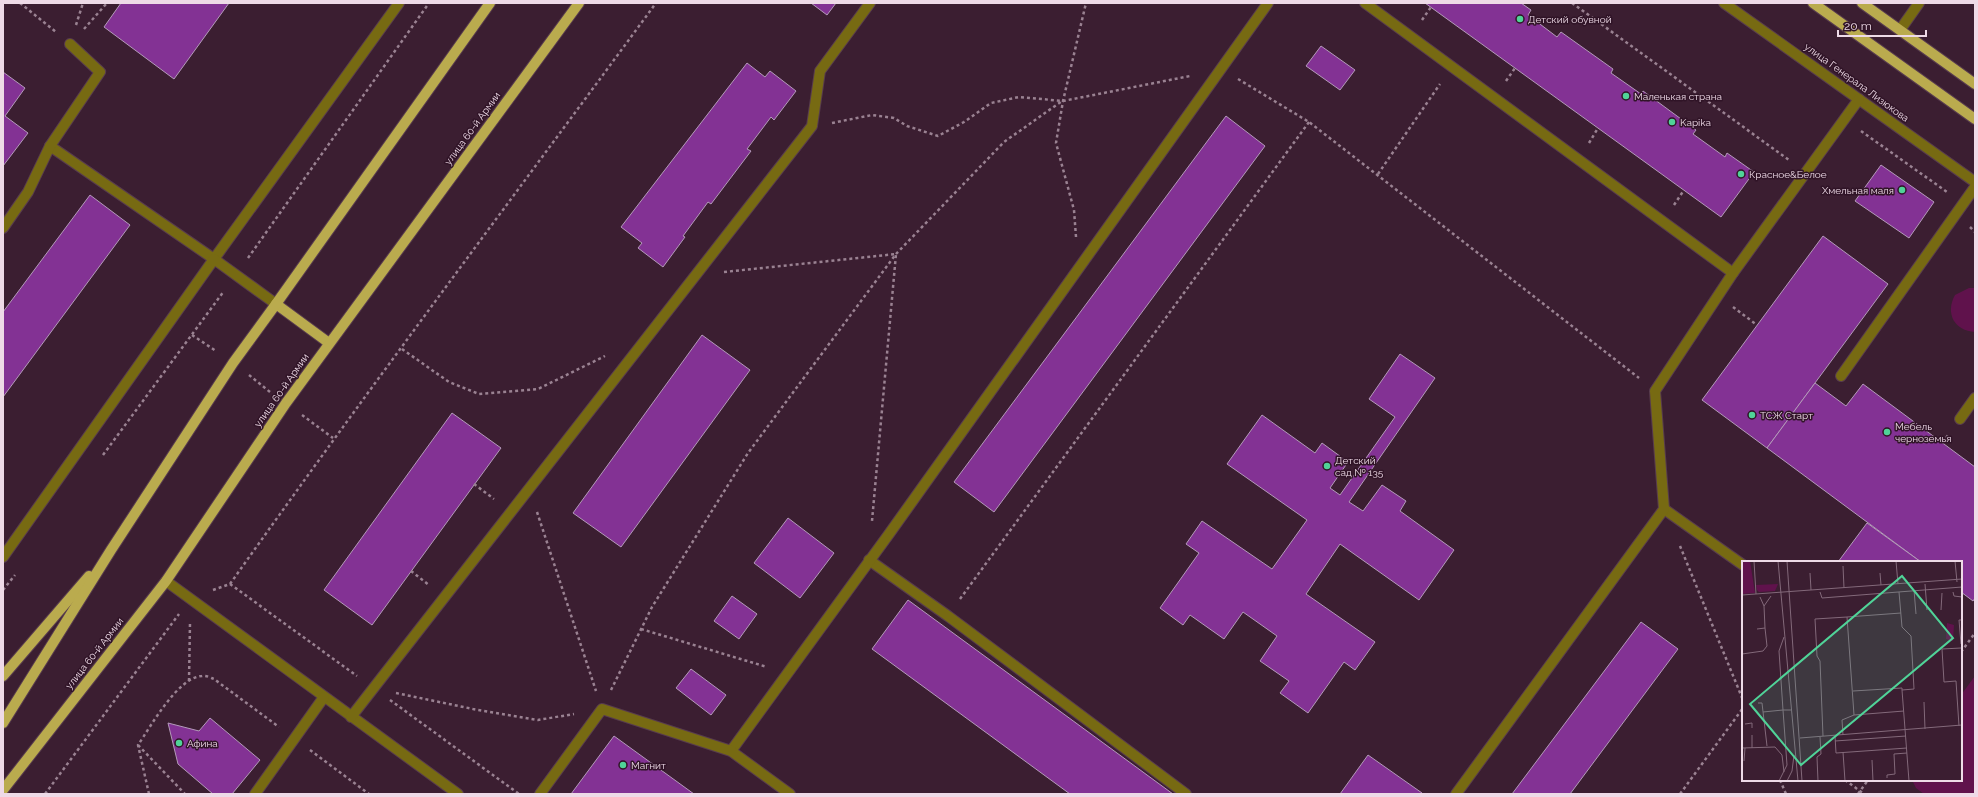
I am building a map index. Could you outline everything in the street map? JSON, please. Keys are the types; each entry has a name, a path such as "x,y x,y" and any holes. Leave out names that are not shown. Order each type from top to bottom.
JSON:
{"main road":[{"path":"3,723 111,550 232,363 276,304 490,3"},
{"name":"улица 60-й Армии","path":"3,790 166,581 286,404 579,3"},
{"path":"1814,3 1975,119"},
{"path":"1862,3 1975,84"},
{"path":"276,304 330,343"},
{"path":"3,676 111,550"}],"street":[{"path":"3,557 399,3"},
{"path":"351,717 812,126 820,71 870,3"},
{"path":"731,751 1268,3"},
{"path":"1364,3 1733,273"},
{"name":"улица Генерала Лизюкова","path":"1724,3 1975,182"},
{"path":"1900,30 1919,3"},
{"path":"3,228 28,192 50,146 100,72 70,44"},
{"path":"1456,794 1664,509 1655,391 1719,297 1733,273 1859,99"},
{"path":"50,146 276,304"},
{"path":"1841,376 1975,186"},
{"path":"1960,419 1975,398"},
{"path":"1664,509 1742,564"},
{"path":"869,560 948,616 1186,794"},
{"path":"166,581 351,717 445,790 458,794"},
{"path":"255,794 324,697"},
{"path":"540,794 602,709 731,751 790,794"}],"path":[{"path":"20,3 70,44 107,3"},
{"path":"102,456 236,275 428,3"},
{"path":"46,794 190,599 230,584 333,438 402,349 656,3"},
{"path":"1076,239 1074,210 1056,143 1063,101 1086,3"},
{"path":"1572,3 1806,172"},
{"path":"1378,174 1452,67"},
{"path":"812,126 872,115 894,118 907,126 938,136 964,122 991,104 1019,97 1063,101 1221,70 1309,122 1378,174 1655,391"},
{"path":"602,709 652,607 748,453 896,254 1004,142 1063,101"},
{"path":"1844,119 1949,193 1975,232"},
{"path":"948,616 1309,122"},
{"path":"869,560 896,254"},
{"path":"696,275 896,254"},
{"path":"1719,297 1757,325"},
{"path":"192,335 333,438"},
{"path":"402,349 449,382 479,394 538,389 607,355"},
{"path":"474,484 511,512"},
{"path":"529,488 602,709"},
{"path":"1680,545 1742,698"},
{"path":"3,590 17,571"},
{"path":"189,681 190,599"},
{"path":"641,629 787,673"},
{"path":"1962,651 1975,633"},
{"path":"149,794 138,745 173,695 189,681 202,676 214,679 369,794"},
{"path":"373,688 473,709 538,720 602,709"},
{"path":"1680,794 1742,709"},
{"path":"138,745 185,794"},
{"path":"1780,781 1786,794"},
{"path":"1846,781 1859,793 1864,794"},
{"path":"1859,793 1867,781"}],"shaded area":[{"path":"1969,288 1975,288 1975,332 1968,331 1957,325 1951,314 1952,302 1955,295"},
{"path":"1975,676 1975,794 1924,794 1916,788 1912,781 1962,781 1962,694"}],"building":[{"path":"121,3 229,3 174,79 104,27"},
{"path":"811,3 836,3 827,15"},
{"path":"1425,3 1521,3 1531,10 1528,15 1557,37 1561,32 1613,69 1611,73 1641,94 1643,91 1696,130 1693,134 1725,157 1727,153 1754,172 1721,217"},
{"path":"1321,46 1355,70 1340,90 1306,66"},
{"path":"747,63 765,77 770,71 796,91 774,120 771,117 747,149 751,151 711,204 708,202 683,236 685,237 663,267 638,248 642,243 621,227"},
{"path":"3,72 25,88 5,116 28,133 3,166"},
{"path":"1226,116 1265,146 994,512 954,482"},
{"path":"1881,165 1934,202 1909,238 1855,201"},
{"path":"90,195 130,225 3,397 3,312"},
{"path":"1823,236 1888,284 1767,448 1702,400"},
{"path":"702,335 750,370 621,547 573,513"},
{"path":"1400,354 1435,378 1349,502 1363,511 1382,485 1406,501 1400,511 1454,550 1419,600 1340,544 1306,594 1375,642 1355,670 1344,662 1308,713 1280,693 1289,681 1260,661 1277,636 1243,612 1224,639 1190,615 1183,625 1160,608 1199,553 1186,544 1202,521 1272,569 1307,520 1227,464 1262,415 1315,453 1322,443 1348,462 1330,488 1340,495 1395,417 1369,399"},
{"path":"1815,383 1846,406 1863,384 1975,467 1975,598 1973,601 1962,593 1962,561 1920,561 1767,448"},
{"path":"452,413 501,448 372,625 324,590"},
{"path":"788,518 834,553 800,598 754,563"},
{"path":"1867,523 1920,561 1839,561"},
{"path":"732,596 757,614 739,639 714,621"},
{"path":"908,600 1173,794 1070,794 872,649"},
{"path":"1641,622 1678,649 1570,794 1512,794"},
{"path":"691,669 726,695 711,715 676,688"},
{"path":"210,718 260,760 232,794 213,794 178,764 168,723 199,731"},
{"name":"Магнит","path":"614,736 694,794 571,794"},
{"path":"1368,755 1422,793 1340,794"}],"place":[{"name":"Детский обувной","path":"1520,19"},
{"name":"Маленькая страна","path":"1626,96"},
{"name":"Kapika","path":"1672,122"},
{"name":"Красное&Белое","path":"1741,174"},
{"name":"Хмельная маля","path":"1902,190"},
{"name":"ТСЖ Старт","path":"1752,415"},
{"name":"Мебель черноземья","path":"1887,432"},
{"name":"Детский сад № 135","path":"1327,466"},
{"name":"Афина","path":"179,743"},
{"name":"Магнит","path":"623,765"}]}
